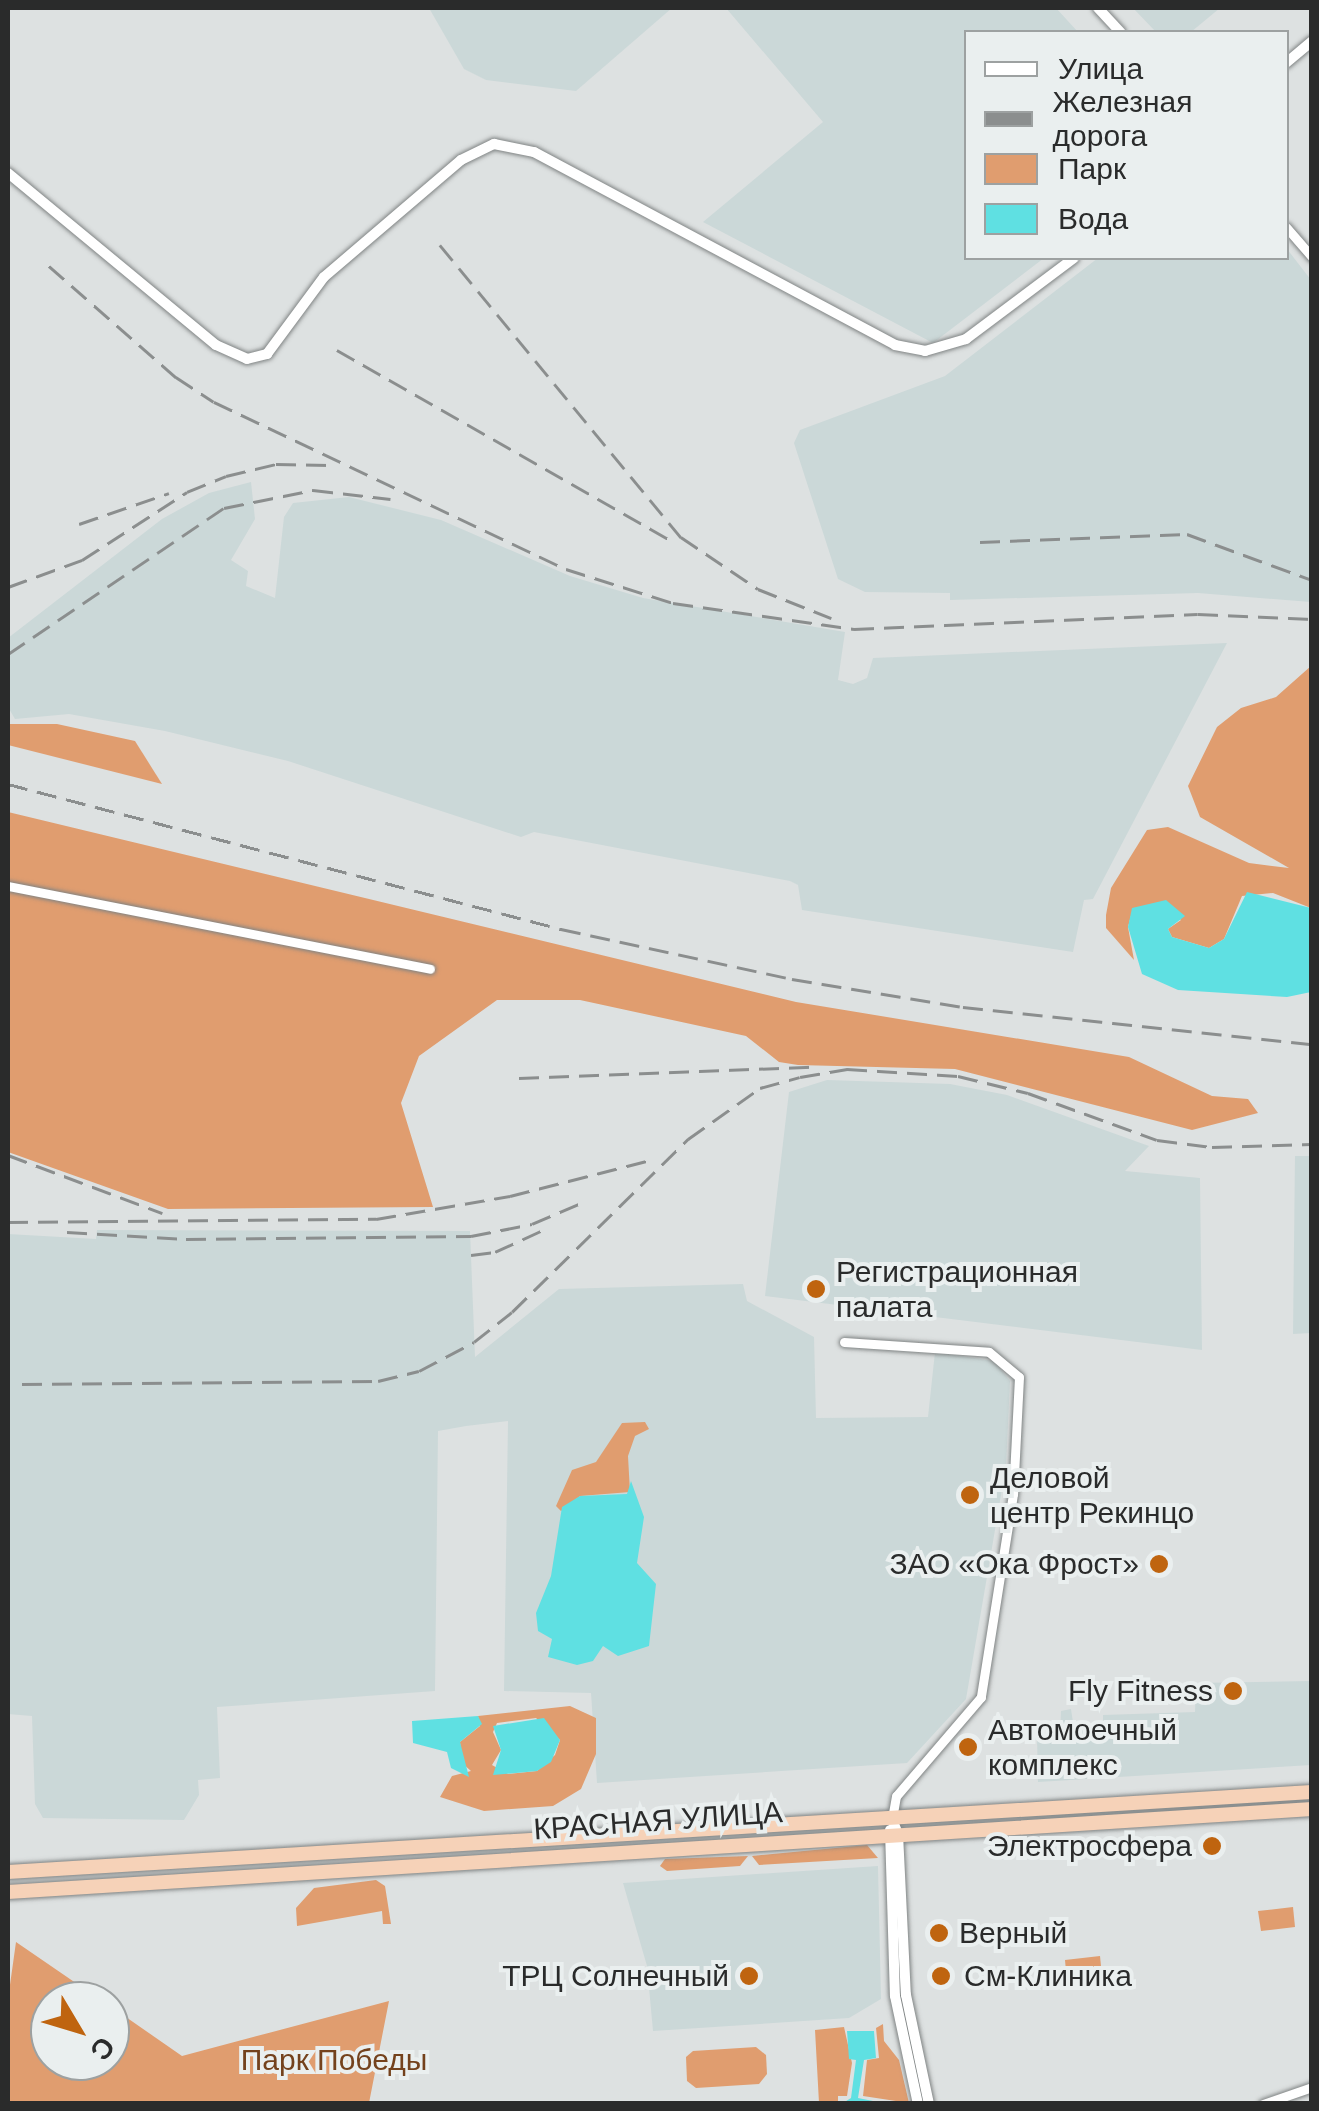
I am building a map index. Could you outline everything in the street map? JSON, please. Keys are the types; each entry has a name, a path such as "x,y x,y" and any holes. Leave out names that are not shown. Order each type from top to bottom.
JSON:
{"highway":[{"name":"КРАСНАЯ УЛИЦА","path":"8,1872 893,1829 1312,1792"},
{"name":"КРАСНАЯ УЛИЦА","path":"8,1892 860,1836 893,1829 940,1832 1312,1809"}],"street":[{"path":"1098,8 1118,30"},
{"path":"1289,60 1312,41"},
{"path":"8,172 216,345 248,359 267,354 310,292 429,186 471,152 502,144 534,152 895,346 925,352 966,339 1071,260"},
{"path":"1289,230 1312,257"},
{"path":"8,886 430,970"},
{"path":"844,1342 989,1352 1019,1376 1013,1494 981,1698 896,1796 895,1996 918,2104"},
{"path":"894,1858 920,1838 940,1832"},
{"path":"860,1836 894,1858"},
{"path":"894,1858 906,1996 929,2104"},
{"path":"1263,2104 1312,2087"}],"shaded area":[{"path":"429,8 672,8 576,91 486,80 464,69"},
{"path":"726,8 1056,8 1076,30 964,30 964,260 1041,260 933,343 703,222 823,122"},
{"path":"1133,8 1220,8 1193,30 1154,30"},
{"path":"1289,252 1311,280 1311,602 1198,593 950,600 950,593 865,592 838,579 794,443 800,430 945,376 1095,260 1289,260"},
{"path":"251,482 255,519 231,560 248,571 246,586 275,598 284,517 293,503 349,497 441,520 570,576 643,598 845,632 838,680 853,684 867,678 873,658 1227,643 1093,899 1084,900 1073,952 802,910 798,885 790,881 534,832 521,837 288,761 165,731 69,714 15,719 8,707 8,638 162,519 209,493"},
{"path":"827,1080 950,1084 1007,1095 1149,1146 1125,1171 1200,1178 1202,1350 765,1296 789,1092"},
{"path":"1295,1156 1311,1156 1311,1333 1293,1334"},
{"path":"97,1230 470,1231 475,1357 559,1289 743,1284 747,1301 814,1337 816,1418 928,1417 935,1352 994,1361 1010,1381 1006,1466 966,1699 907,1763 597,1783 591,1693 504,1691 508,1421 466,1426 438,1431 435,1691 217,1707 220,1778 198,1780 199,1795 184,1820 43,1818 35,1804 32,1716 8,1714 8,1234 96,1239"},
{"path":"1311,1681 1311,1765 1038,1782 1037,1737 1060,1736 1061,1711 1071,1709 1074,1729 1103,1728 1103,1715 1195,1712 1196,1683"},
{"path":"878,1866 881,1999 849,2018 653,2031 647,1966 623,1883"}],"green space":[{"path":"1311,666 1311,908 1273,893 1242,896 1224,939 1209,948 1172,937 1168,929 1181,920 1170,910 1133,908 1128,927 1134,960 1106,928 1106,915 1111,888 1147,830 1168,827 1249,863 1289,868 1200,817 1188,786 1217,727 1241,708 1276,697"},
{"path":"8,724 57,724 135,741 162,784 8,745"},
{"path":"8,812 796,1002 1129,1057 1212,1096 1248,1099 1258,1113 1192,1130 955,1069 798,1065 779,1062 746,1036 580,1000 497,1000 419,1056 401,1103 433,1207 168,1209 8,1152"},
{"path":"645,1422 649,1429 635,1436 628,1456 630,1492 580,1496 561,1511 556,1506 572,1470 596,1462 622,1423"},
{"path":"570,1706 596,1718 596,1754 581,1789 553,1806 484,1811 440,1797 452,1776 471,1771 462,1763 460,1742 480,1726 478,1716","holes":["536,1718 560,1740 555,1755 537,1771 508,1774 492,1765 501,1750 493,1732 497,1723"]},
{"path":"867,1845 878,1858 759,1865 752,1856"},
{"path":"748,1856 740,1866 667,1871 660,1866 665,1859"},
{"path":"376,1880 385,1886 391,1924 383,1924 382,1911 297,1926 296,1908 314,1888"},
{"path":"1293,1907 1295,1927 1261,1931 1258,1911"},
{"name":"Парк Победы","path":"16,1942 73,1981 30,1981 30,2081 130,2081 130,2020 182,2056 389,2001 369,2103 8,2103 8,1999"},
{"path":"1100,1956 1102,1976 1067,1982 1065,1960"},
{"path":"883,2024 884,2041 899,2060 909,2103 863,2096 867,2060 879,2058 876,2028"},
{"path":"844,2027 852,2063 847,2096 838,2096 838,2103 819,2103 815,2030"},
{"path":"756,2047 766,2055 767,2074 759,2084 696,2088 687,2081 686,2057 693,2051"}],"water":[{"path":"1247,892 1311,908 1311,992 1287,997 1178,990 1142,974 1128,927 1132,908 1166,900 1185,916 1168,929 1172,937 1209,948 1224,939"},
{"path":"631,1481 644,1517 637,1563 656,1584 649,1646 618,1656 603,1646 593,1661 577,1665 548,1657 552,1639 538,1631 536,1613 551,1576 562,1507 580,1496 627,1494"},
{"path":"478,1716 482,1724 460,1742 469,1777 451,1768 447,1752 413,1743 412,1721"},
{"path":"544,1718 560,1740 551,1762 537,1771 493,1775 501,1750 493,1726"},
{"path":"847,2031 874,2031 876,2058 864,2060 858,2098 883,2103 843,2103 851,2098 856,2060 849,2059"}],"railway":[{"path":"440,245 681,537 758,589 831,618"},
{"path":"49,266 176,377 214,402 566,569 673,603 854,629 1198,614 1312,619"},
{"path":"337,350 672,541"},
{"path":"8,587 82,560 187,492 226,476 276,464 329,465"},
{"path":"8,654 224,508 313,490 390,499"},
{"path":"79,524 169,493"},
{"path":"980,542 1187,534 1312,580"},
{"path":"8,784 561,929 792,979 963,1007 1312,1044"},
{"path":"519,1078 812,1067"},
{"path":"22,1384 378,1381 419,1371 474,1342 512,1312 688,1139 760,1088 800,1077 847,1069 958,1076 1028,1093 1157,1140 1212,1147 1312,1144"},
{"path":"8,1155 162,1213"},
{"path":"8,1222 376,1219 510,1196 650,1160"},
{"path":"67,1232 186,1239 471,1236 532,1224 581,1203"},
{"path":"471,1255 495,1252 545,1229"}],"place":[{"name":"Регистрационная палата","path":"816,1289"},
{"name":"Деловой центр Рекинцо","path":"970,1495"},
{"name":"ЗАО «Ока Фрост»","path":"1159,1564"},
{"name":"Fly Fitness","path":"1233,1691"},
{"name":"Автомоечный комплекс","path":"968,1747"},
{"name":"Электросфера","path":"1212,1846"},
{"name":"Верный","path":"939,1933"},
{"name":"ТРЦ Солнечный","path":"749,1976"},
{"name":"См-Клиника","path":"941,1976"}]}
